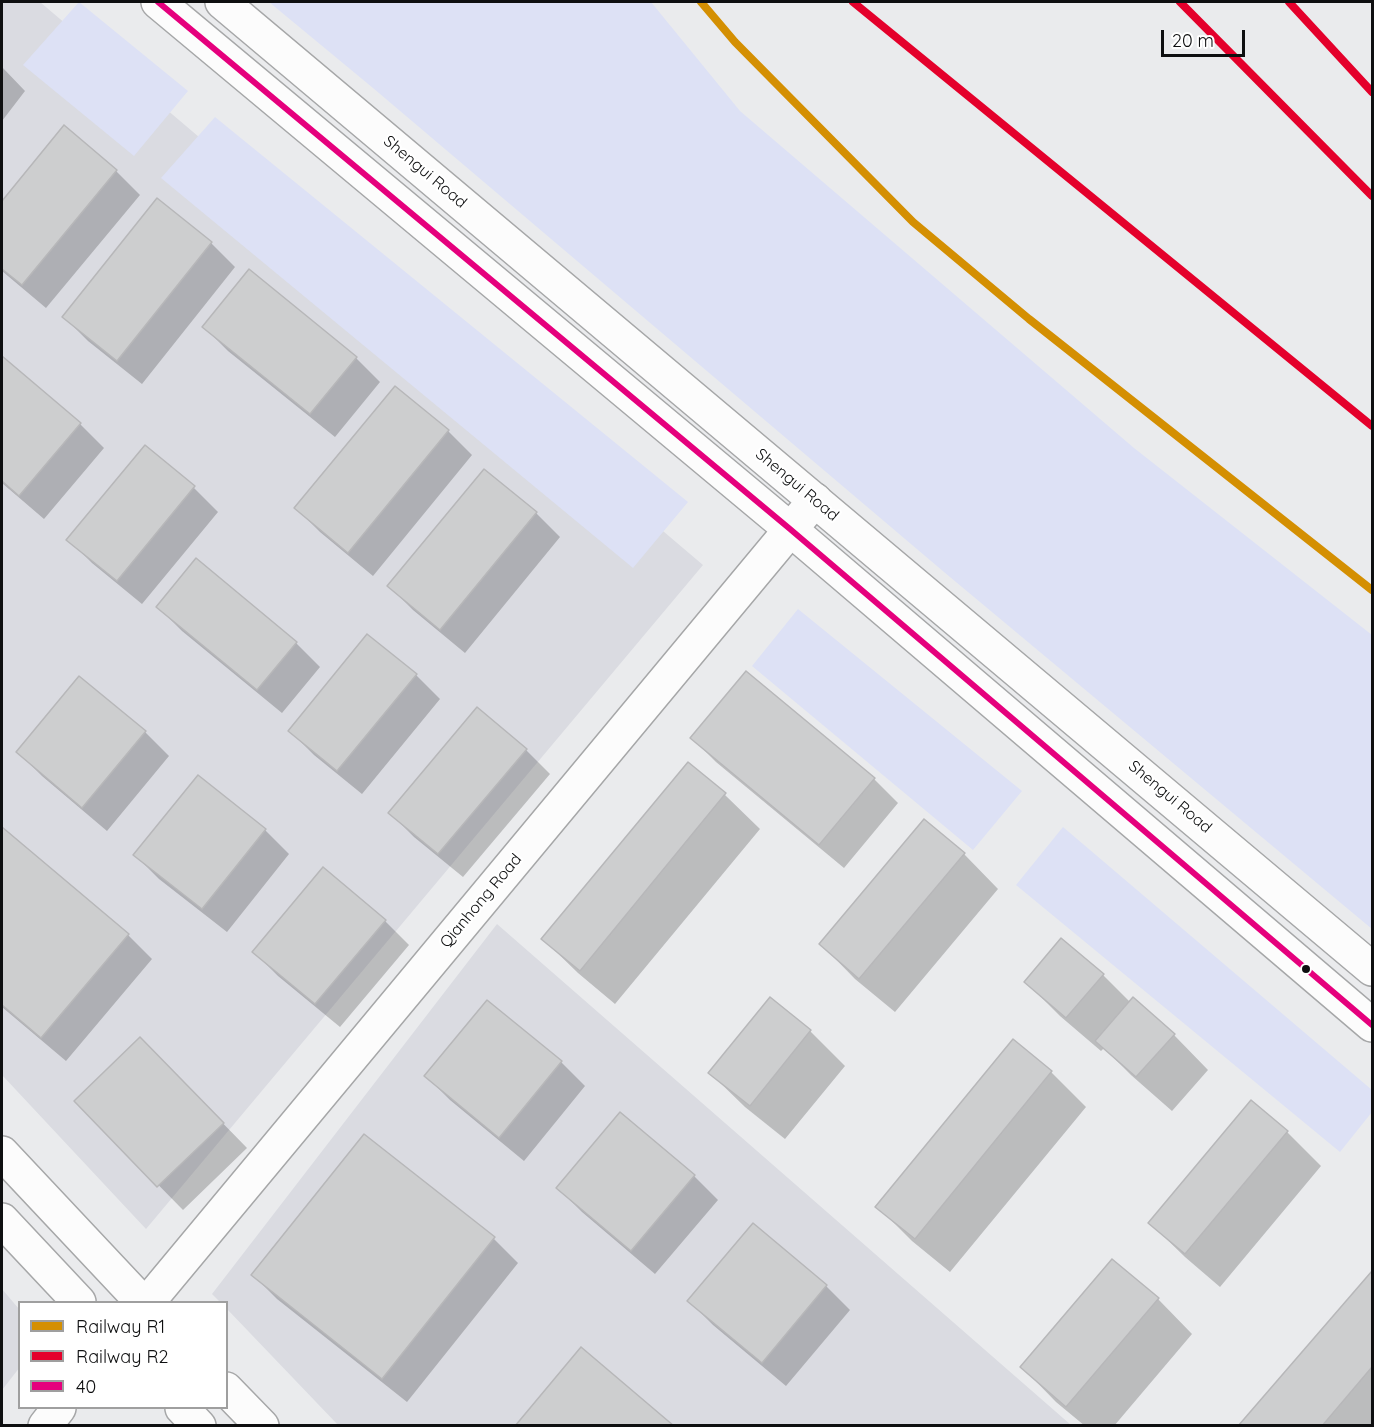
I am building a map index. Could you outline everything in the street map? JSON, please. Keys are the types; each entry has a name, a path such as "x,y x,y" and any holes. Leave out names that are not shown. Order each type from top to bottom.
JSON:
{"main road":[{"path":"158,2 790,529 1372,1025"},
{"name":"Shengui Road","path":"222,2 1372,969"},
{"name":"Qianhong Road","path":"149,1301 815,500"},
{"path":"2,1153 141,1301"},
{"path":"2,1220 78,1301"},
{"path":"228,1391 262,1425"},
{"path":"45,1425 57,1409"},
{"path":"184,1409 199,1425"}],"shaded area":[{"path":"2,2 40,2 703,565 146,1229 2,1075"},
{"path":"79,2 188,91 134,156 23,65"},
{"path":"269,2 651,2 740,111 1134,448 1372,635 1372,929 944,572"},
{"path":"215,117 688,502 633,568 161,178"},
{"path":"798,609 1022,791 973,850 752,666"},
{"path":"1063,827 1372,1090 1372,1112 1340,1152 1016,885"},
{"path":"497,924 1071,1425 338,1425 228,1310 228,1301 219,1301 212,1294"},
{"path":"2,1289 18,1308 18,1370 2,1390"}],"building":[{"path":"64,125 117,170 22,285 2,269 2,201"},
{"path":"157,198 212,242 117,361 62,317"},
{"path":"249,269 357,357 310,414 202,327"},
{"path":"2,356 81,423 19,496 2,481"},
{"path":"395,386 449,430 348,553 294,508"},
{"path":"145,445 195,486 117,581 66,540"},
{"path":"484,469 537,512 440,630 387,586"},
{"path":"196,558 297,642 257,690 156,607"},
{"path":"367,634 417,674 337,771 288,731"},
{"path":"746,671 875,778 819,845 690,738"},
{"path":"79,676 146,731 82,808 16,752"},
{"path":"477,707 527,749 438,854 388,813"},
{"path":"688,762 726,793 580,971 541,939"},
{"path":"198,775 266,829 202,909 133,855"},
{"path":"924,819 965,853 859,979 819,944"},
{"path":"2,827 129,934 41,1038 2,1005"},
{"path":"323,867 386,920 315,1004 252,952"},
{"path":"1061,938 1104,974 1066,1018 1024,982"},
{"path":"770,997 811,1030 750,1106 708,1073"},
{"path":"1133,997 1175,1034 1136,1077 1095,1041"},
{"path":"487,1000 562,1061 499,1138 424,1076"},
{"path":"140,1037 224,1123 157,1187 74,1101"},
{"path":"1013,1039 1052,1071 915,1239 875,1207"},
{"path":"1251,1100 1288,1131 1185,1254 1148,1223"},
{"path":"620,1112 695,1175 631,1251 556,1188"},
{"path":"364,1134 495,1237 382,1379 251,1275"},
{"path":"753,1223 827,1285 762,1363 687,1301"},
{"path":"1112,1259 1159,1298 1066,1407 1020,1367"},
{"path":"1372,1271 1372,1367 1322,1426 1238,1426"},
{"path":"581,1347 674,1426 515,1426"}],"rail line":[{"name":"R1","path":"701,2 735,42 913,222 1029,319 1372,590"},
{"name":"R2","path":"853,2 1372,426"},
{"name":"R2","path":"1180,2 1372,196"},
{"name":"R2","path":"1289,2 1372,92"}],"transit line":[{"name":"40","path":"158,2 790,529 1372,1025"}]}
